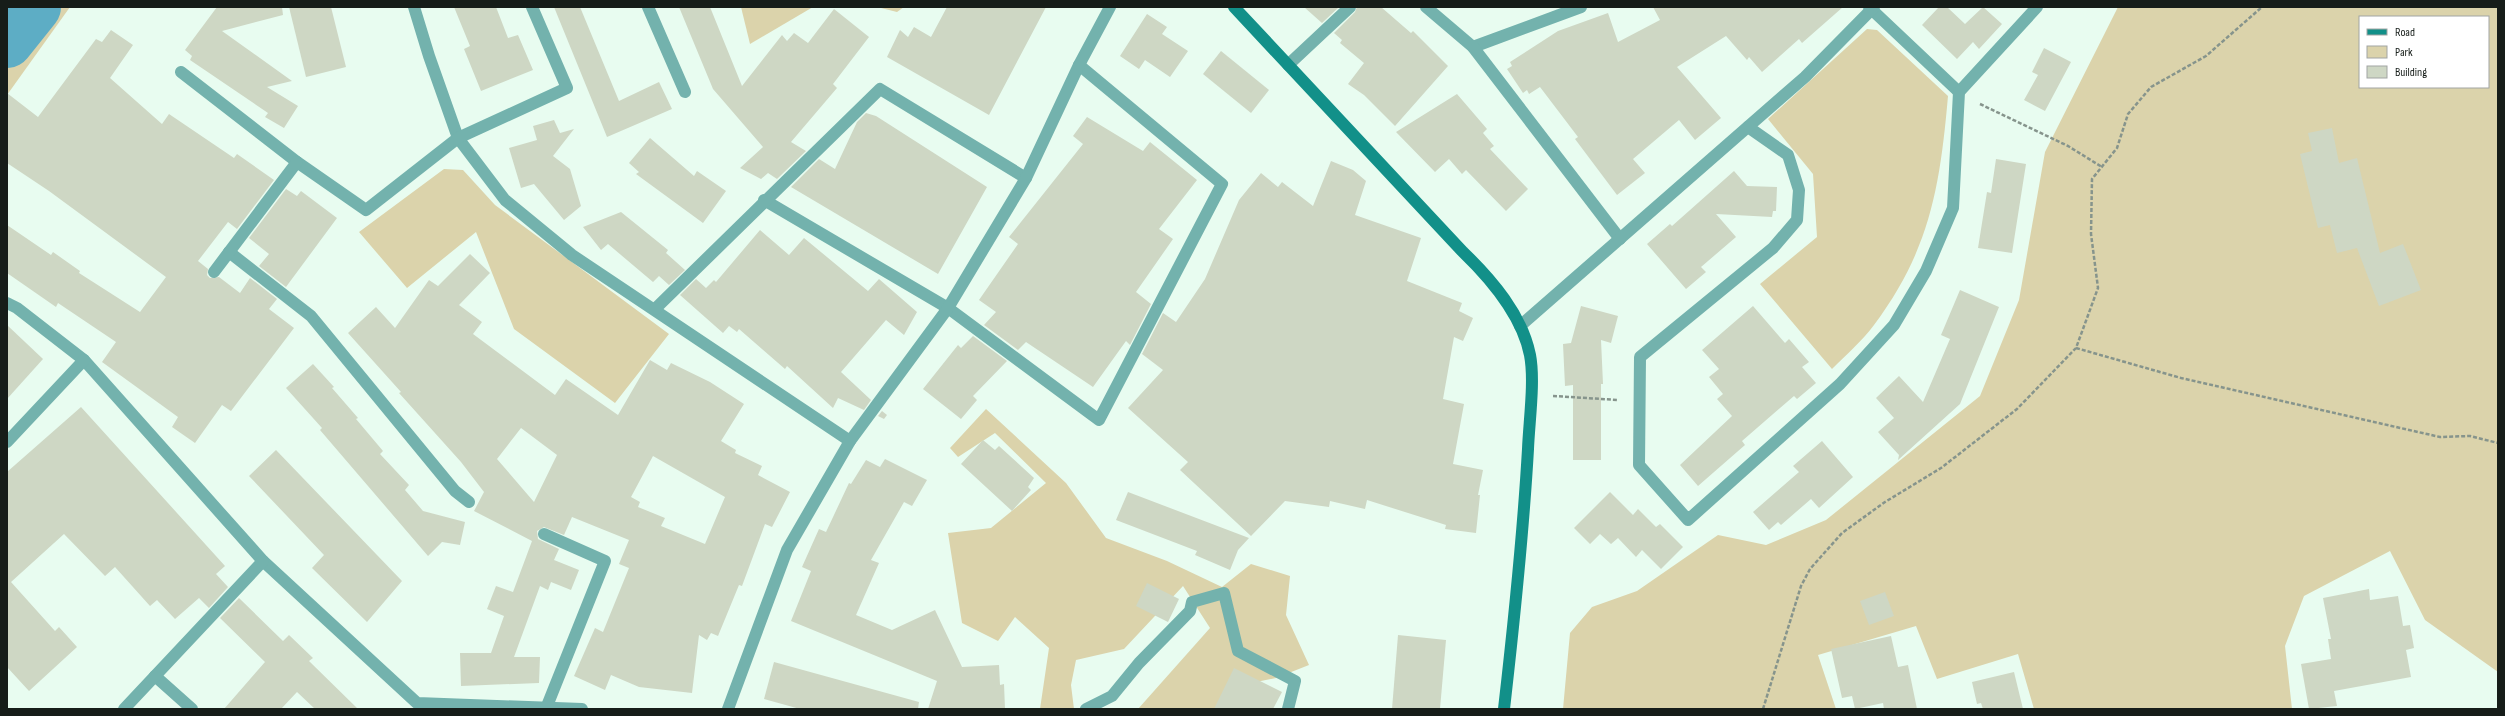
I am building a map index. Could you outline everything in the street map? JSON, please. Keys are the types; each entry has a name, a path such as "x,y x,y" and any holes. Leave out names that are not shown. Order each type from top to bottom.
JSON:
{"street":[{"path":"414,7 429,56 458,138 505,200 572,255 850,440"},
{"path":"181,72 297,162 366,210 458,138 566,88 532,7"},
{"path":"648,7 685,92"},
{"path":"728,709 787,550 850,440 948,308 1026,178 1079,66 1110,7"},
{"path":"1234,7 1463,252 1489,277 1520,326 1530,356 1531,395 1523,542 1504,709"},
{"path":"1288,65 1350,7"},
{"path":"1426,7 1473,47 1620,239"},
{"path":"1473,47 1581,7"},
{"path":"1748,126 1788,154 1799,190 1797,220 1773,248 1640,357 1638,400 1640,465 1688,520 1840,384 1894,325 1926,271 1953,208 1959,92 2037,7"},
{"path":"1520,326 1805,77 1872,8 1959,92"},
{"path":"764,200 948,308 1099,420 1222,184 1079,66"},
{"path":"655,309 764,200 880,89 1026,178"},
{"path":"214,272 297,162"},
{"path":"230,252 311,316 455,491 469,502"},
{"path":"7,303 17,308 84,360 263,560 416,703 548,706 582,709"},
{"path":"7,442 84,360"},
{"path":"544,534 605,561 548,706"},
{"path":"124,709 263,560"},
{"path":"1086,709 1112,696 1139,663 1190,611 1192,602 1224,593 1238,651 1295,680 1288,709"},
{"path":"155,676 192,709"}],"path":[{"path":"1762,709 1801,586 1810,569 1842,532 1885,502 1941,468 2017,409 2076,348 2098,288 2091,234 2092,179 2117,148 2128,114 2151,87 2206,56 2262,7"},
{"path":"2000,115 2068,146 2102,167"},
{"path":"2076,348 2181,378 2440,438 2470,436 2498,443"},
{"path":"1560,397 1638,400"}],"green space":[{"path":"39,7 70,7 7,95 7,48"},
{"path":"741,7 813,7 750,44"},
{"path":"877,7 904,7 897,12"},
{"path":"2118,7 2498,7 2498,672 2425,620 2390,551 2304,596 2285,646 2292,709 2034,709 2018,654 1937,679 1916,626 1818,655 1836,709 1563,709 1570,633 1592,607 1637,591 1718,535 1766,545 1826,520 1980,396 2019,300 2045,152"},
{"path":"1867,29 1877,30 1948,96 1945,129 1936,189 1929,216 1920,244 1908,270 1893,297 1874,325 1832,369 1760,284 1817,237 1813,174 1768,119"},
{"path":"444,169 463,170 495,205 669,334 615,403 514,329 476,232 407,288 359,232"},
{"path":"986,409 1066,483 1106,538 1167,561 1222,587 1251,564 1290,576 1286,615 1309,665 1276,678 1246,684 1216,709 1138,709 1210,628 1183,586 1124,649 1076,660 1071,685 1074,709 1040,709 1049,648 1015,617 998,641 962,623 948,533 991,528 1046,483 995,433 958,457 950,448"}],"building":[{"path":"217,7 282,7 283,15 222,31 292,81 267,87 298,106 284,128 265,117 268,113 190,60 192,56 185,50"},
{"path":"289,7 331,7 346,67 306,77"},
{"path":"454,7 496,7 508,38 518,35 533,70 481,91 464,49 470,46"},
{"path":"554,7 580,7 619,101 659,82 672,109 607,137"},
{"path":"679,7 710,7 742,86 782,35 787,41 794,33 808,43 834,9 869,37 833,84 837,88 791,142 806,151 777,179 768,173 761,179 740,168 763,147 713,89"},
{"path":"947,7 1046,7 989,115 887,57 900,30 908,37 914,27 931,37"},
{"path":"1304,7 1339,7 1322,23"},
{"path":"1357,7 1381,7 1411,33 1413,31 1448,66 1395,126 1364,95 1348,84 1364,63 1340,43 1342,40 1334,33 1355,12"},
{"path":"1653,7 1843,7 1802,43 1799,39 1762,72 1749,57 1747,60 1726,36 1677,67 1721,118 1695,140 1679,120 1633,159 1645,173 1617,195 1575,139 1578,137 1540,87 1529,94 1527,90 1523,93 1507,69 1512,66 1510,62 1558,31 1608,13 1618,42 1660,20"},
{"path":"1939,7 1947,7 1965,24 1983,7 2002,24 1979,49 1973,42 1957,59 1922,25"},
{"path":"1147,14 1167,27 1162,34 1188,51 1170,77 1145,60 1139,69 1120,56"},
{"path":"111,30 133,45 110,78 162,124 169,114 234,158 237,154 274,180 237,229 228,222 198,261 208,269 207,275 210,278 219,277 240,293 250,278 277,299 269,309 294,328 231,411 222,405 195,443 172,427 178,417 102,362 116,342 58,303 56,307 7,273 7,225 51,255 53,252 80,271 79,273 140,312 166,277 49,191 7,163 7,93 38,117 96,39 102,42"},
{"path":"2044,48 2071,62 2045,111 2024,100 2038,75 2032,72"},
{"path":"1221,51 1269,90 1251,113 1203,74"},
{"path":"1457,94 1487,129 1483,133 1494,146 1490,149 1528,189 1506,211 1466,170 1462,174 1449,159 1435,172 1396,132"},
{"path":"866,113 876,116 987,187 938,274 791,187 819,159 835,169 857,122"},
{"path":"1087,117 1143,151 1150,142 1197,180 1159,229 1173,239 1136,292 1151,304 1130,345 1126,341 1093,387 1026,342 1018,350 984,325 996,312 979,300 1018,244 1009,237 1083,144 1073,136"},
{"path":"554,120 560,133 574,129 553,156 570,169 581,206 564,220 534,184 521,188 509,148 537,140 533,126"},
{"path":"2332,128 2339,163 2357,158 2380,253 2403,244 2421,290 2379,306 2357,248 2337,253 2330,225 2318,228 2300,154 2312,151 2308,133"},
{"path":"650,138 694,176 697,171 726,191 703,223 636,174 639,172 629,163"},
{"path":"1996,159 2026,164 2012,253 1978,248 1987,192 1991,193"},
{"path":"1331,161 1353,170 1366,181 1355,215 1421,238 1407,281 1462,303 1459,311 1473,318 1463,341 1454,337 1443,399 1464,404 1453,464 1483,470 1478,495 1480,495 1476,533 1445,529 1446,525 1367,500 1365,509 1330,501 1329,507 1285,501 1251,536 1180,470 1188,462 1128,408 1163,370 1142,354 1163,313 1176,322 1205,279 1239,200 1261,173 1278,187 1282,182 1313,206"},
{"path":"1734,171 1747,186 1777,187 1776,211 1773,211 1772,217 1716,214 1736,237 1701,267 1706,272 1686,289 1647,244 1670,224 1672,226"},
{"path":"286,189 297,196 301,191 337,218 286,287 259,266 269,254 249,238"},
{"path":"621,212 668,250 666,253 685,270 669,285 659,276 653,282 608,244 601,250 583,227"},
{"path":"760,230 789,255 804,238 868,291 879,279 917,312 904,335 886,320 841,372 871,400 864,410 838,398 833,408 787,366 785,369 739,329 737,332 729,326 723,333 680,295 696,279 706,288 714,280 716,282"},
{"path":"470,254 490,273 459,305 482,322 473,334 555,395 566,379 618,415 650,360 667,370 671,363 710,382 744,404 721,441 736,450 735,453 762,466 758,475 790,492 772,527 765,524 742,586 739,585 718,636 711,633 707,640 699,635 692,693 639,687 611,675 605,690 574,676 595,628 603,632 629,568 619,564 629,540 572,517 564,535 544,527 537,531 538,539 559,549 554,560 579,570 571,590 551,582 548,590 540,586 514,657 540,657 539,683 461,686 460,653 491,653 504,616 487,609 496,586 513,592 532,541 474,511 484,492 461,462 348,333 376,307 395,328 429,280 438,286","holes":["521,428 557,455 534,502 497,459","653,456 725,497 705,544 661,526 665,518 638,507 640,502 631,497"]},
{"path":"1960,290 1999,307 1960,404 1898,460 1899,455 1878,432 1894,418 1876,398 1899,376 1923,402 1950,339 1941,335"},
{"path":"1581,306 1618,316 1611,343 1601,340 1603,384 1601,384 1601,460 1573,460 1573,385 1565,386 1563,344 1571,343"},
{"path":"1753,306 1785,343 1789,339 1809,362 1802,367 1816,383 1797,399 1794,396 1742,441 1745,445 1698,486 1680,465 1732,416 1717,399 1723,394 1709,377 1719,369 1702,350"},
{"path":"7,325 43,359 7,399"},
{"path":"973,336 1007,361 973,396 977,400 961,419 923,389 958,345 961,348"},
{"path":"313,364 334,387 332,388 358,418 356,419 383,451 380,454 409,485 405,490 423,511 465,522 460,545 442,542 428,556 320,430 322,428 286,388"},
{"path":"81,407 225,566 216,574 228,587 209,608 199,598 175,619 157,600 150,606 115,567 105,576 64,534 11,582 55,631 59,627 77,647 29,691 7,667 7,472"},
{"path":"882,411 887,415 884,419 878,416"},
{"path":"983,440 995,450 999,446 1034,478 1028,487 1031,490 1012,511 961,464"},
{"path":"1822,441 1853,477 1819,508 1811,499 1781,525 1778,522 1769,530 1753,512 1799,472 1793,466"},
{"path":"276,450 402,581 367,622 312,568 324,555 249,476"},
{"path":"885,459 927,480 912,506 904,502 871,560 879,563 856,615 892,630 935,610 962,667 999,665 1000,685 1004,684 1005,709 928,709 937,681 791,621 811,571 802,567 819,529 826,532 849,483 851,484 866,460 880,467"},
{"path":"1128,492 1249,538 1238,550 1230,570 1195,555 1197,551 1116,520"},
{"path":"1610,492 1633,515 1638,509 1656,527 1660,524 1683,547 1661,569 1642,550 1636,557 1618,538 1611,544 1600,534 1590,544 1574,528"},
{"path":"1147,583 1179,599 1168,622 1136,606"},
{"path":"2369,589 2370,600 2398,596 2403,626 2410,625 2414,648 2406,650 2411,677 2334,691 2337,706 2309,709 2301,664 2331,659 2328,639 2331,639 2323,598"},
{"path":"1885,592 1894,616 1869,625 1860,601"},
{"path":"239,598 283,641 289,635 313,658 309,661 358,709 315,709 297,692 281,709 224,709 265,662 220,618"},
{"path":"1398,635 1446,640 1440,709 1392,709"},
{"path":"1891,636 1898,667 1908,665 1917,709 1884,709 1883,703 1855,709 1852,696 1842,698 1831,649"},
{"path":"774,662 919,702 918,709 800,709 764,699"},
{"path":"1234,668 1282,692 1273,709 1214,709"},
{"path":"2014,672 2023,709 1983,709 1981,703 1977,704 1972,682"}],"waterway":[{"path":"7,42 35,7"}]}
